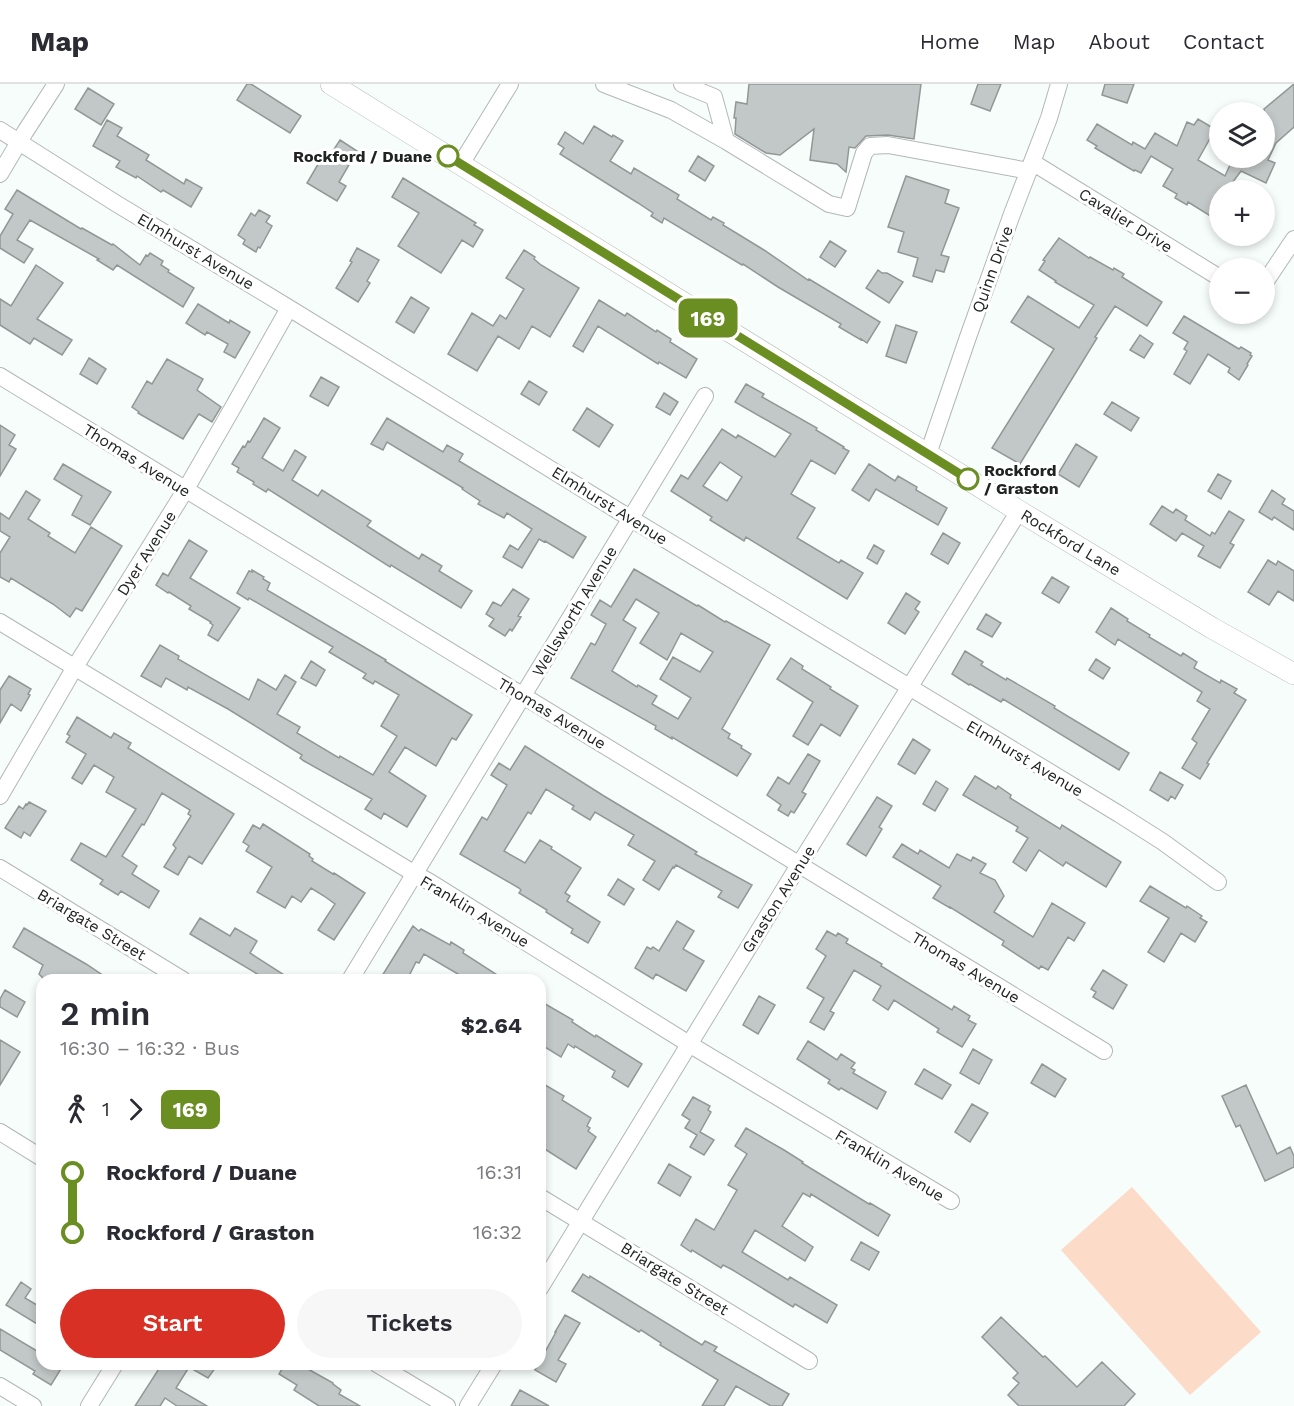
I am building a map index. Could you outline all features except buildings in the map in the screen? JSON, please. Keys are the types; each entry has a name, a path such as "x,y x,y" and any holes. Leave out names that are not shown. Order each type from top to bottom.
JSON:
{"main road":[{"name":"Rockford Lane","path":"331,84 1020,511 1212,628 1294,674"}],"street":[{"path":"0,174 56,84"},
{"path":"461,164 510,84"},
{"path":"604,84 671,110 829,204 847,208 864,153 870,146 888,145 1030,166"},
{"name":"Quinn Drive","path":"928,454 1012,214 1049,118 1059,84"},
{"path":"686,85 714,97 726,141"},
{"name":"Elmhurst Avenue","path":"0,130 1155,837 1218,882"},
{"name":"Cavalier Drive","path":"1030,166 1209,272"},
{"path":"1275,268 1294,239"},
{"name":"Dyer Avenue","path":"0,796 75,667 186,489 289,308"},
{"name":"Thomas Avenue","path":"0,376 1104,1051"},
{"name":"Wellsworth Avenue","path":"354,974 705,396"},
{"name":"Graston Avenue","path":"546,1278 799,865 1020,511"},
{"name":"Franklin Avenue","path":"0,621 428,881 689,1044 951,1201"},
{"name":"Briargate Street","path":"0,867 173,974"},
{"path":"0,1132 36,1154"},
{"name":"Briargate Street","path":"546,1201 809,1360"},
{"path":"89,1406 111,1370"},
{"path":"387,1370 447,1406"},
{"path":"468,1406 490,1370"},
{"path":"0,1386 33,1406"}],"shaded area":[{"path":"1132,1187 1261,1332 1190,1395 1061,1250"}],"bus line":[{"name":"169","path":"448,156 968,479"}],"place":[{"name":"Rockford / Duane","path":"448,156"},
{"name":"Rockford / Graston","path":"968,479"}]}
